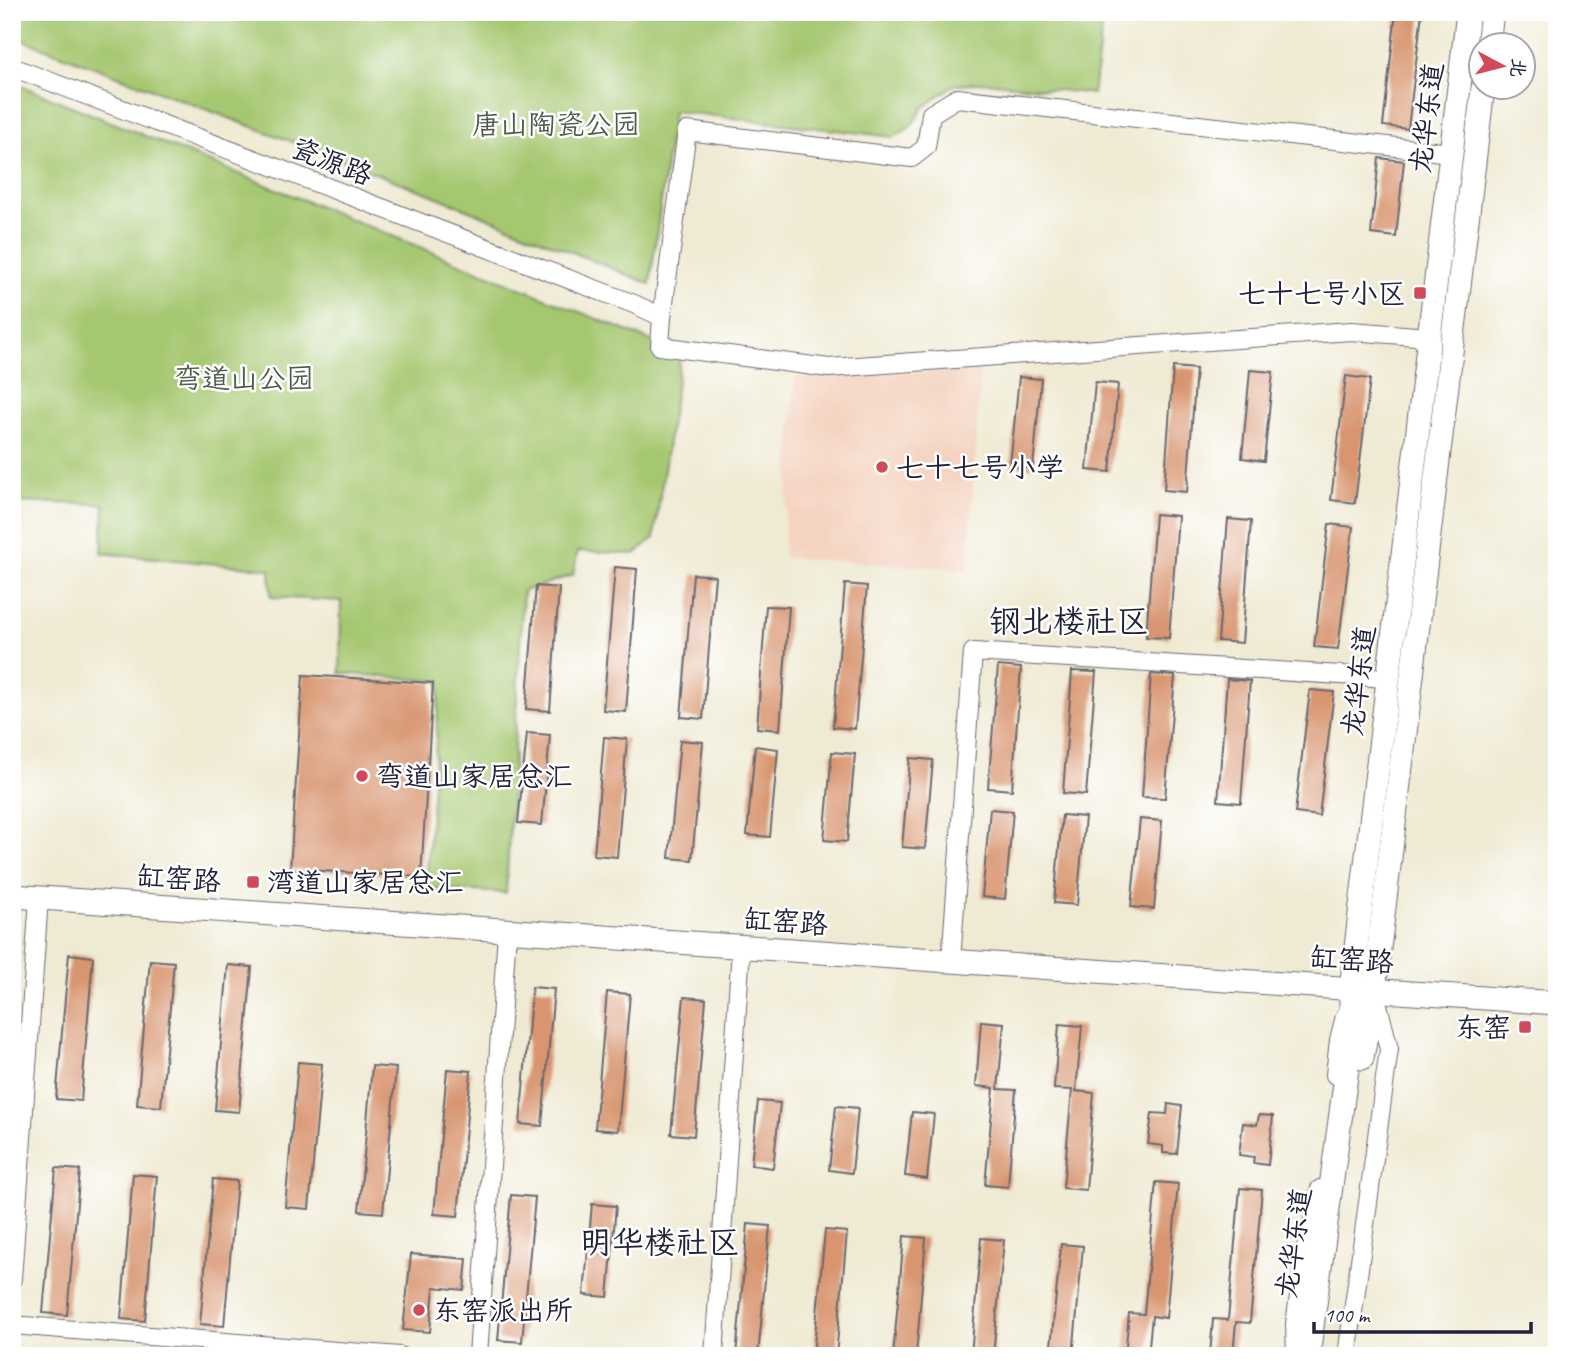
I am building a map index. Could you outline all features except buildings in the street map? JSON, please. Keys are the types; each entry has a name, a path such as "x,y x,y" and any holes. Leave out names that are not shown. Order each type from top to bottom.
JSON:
{"main road":[{"name":"龙华东道","path":"1308,1356 1351,1039 1351,989 1468,12"},
{"path":"1490,32 1492,12"},
{"name":"龙华东道","path":"1324,1356 1364,1040 1374,990 1481,102"},
{"name":"缸窑路","path":"12,896 1557,1003"}],"street":[{"name":"瓷源路","path":"12,68 634,304 662,317"},
{"path":"1429,337 1351,331 829,368 660,346 687,131 912,158 926,147 931,114 957,98 1451,153"},
{"path":"951,962 973,652 1388,678"},
{"path":"12,1279 39,898"},
{"path":"478,1356 508,932"},
{"path":"714,1356 741,948"},
{"path":"1296,1356 1295,1324 1307,1240 1317,1206 1339,1040 1351,989"},
{"path":"1347,1356 1389,1049 1374,990"},
{"path":"12,1325 398,1356"}],"shaded area":[{"name":"七十七号小学","path":"981,369 968,569 783,558 795,377"}],"green space":[{"name":"唐山陶瓷公园","path":"12,12 1104,12 1093,94 986,82 954,85 924,107 910,127 894,137 673,111 650,284 430,194 12,36"},
{"name":"弯道山公园","path":"12,82 681,353 654,538 635,554 578,551 573,575 523,591 506,893 426,888 440,681 340,673 341,601 271,597 270,569 102,553 104,504 12,502"}],"place":[{"name":"七十七号小区","path":"1420,293"},
{"name":"七十七号小学","path":"882,467"},
{"name":"弯道山家居总汇","path":"362,776"},
{"name":"湾道山家居总汇","path":"253,882"},
{"name":"东窑","path":"1525,1027"},
{"name":"东窑派出所","path":"419,1310"}],"district":[{"name":"钢北楼社区","path":"1069,621"},
{"name":"明华楼社区","path":"660,1242"}]}
